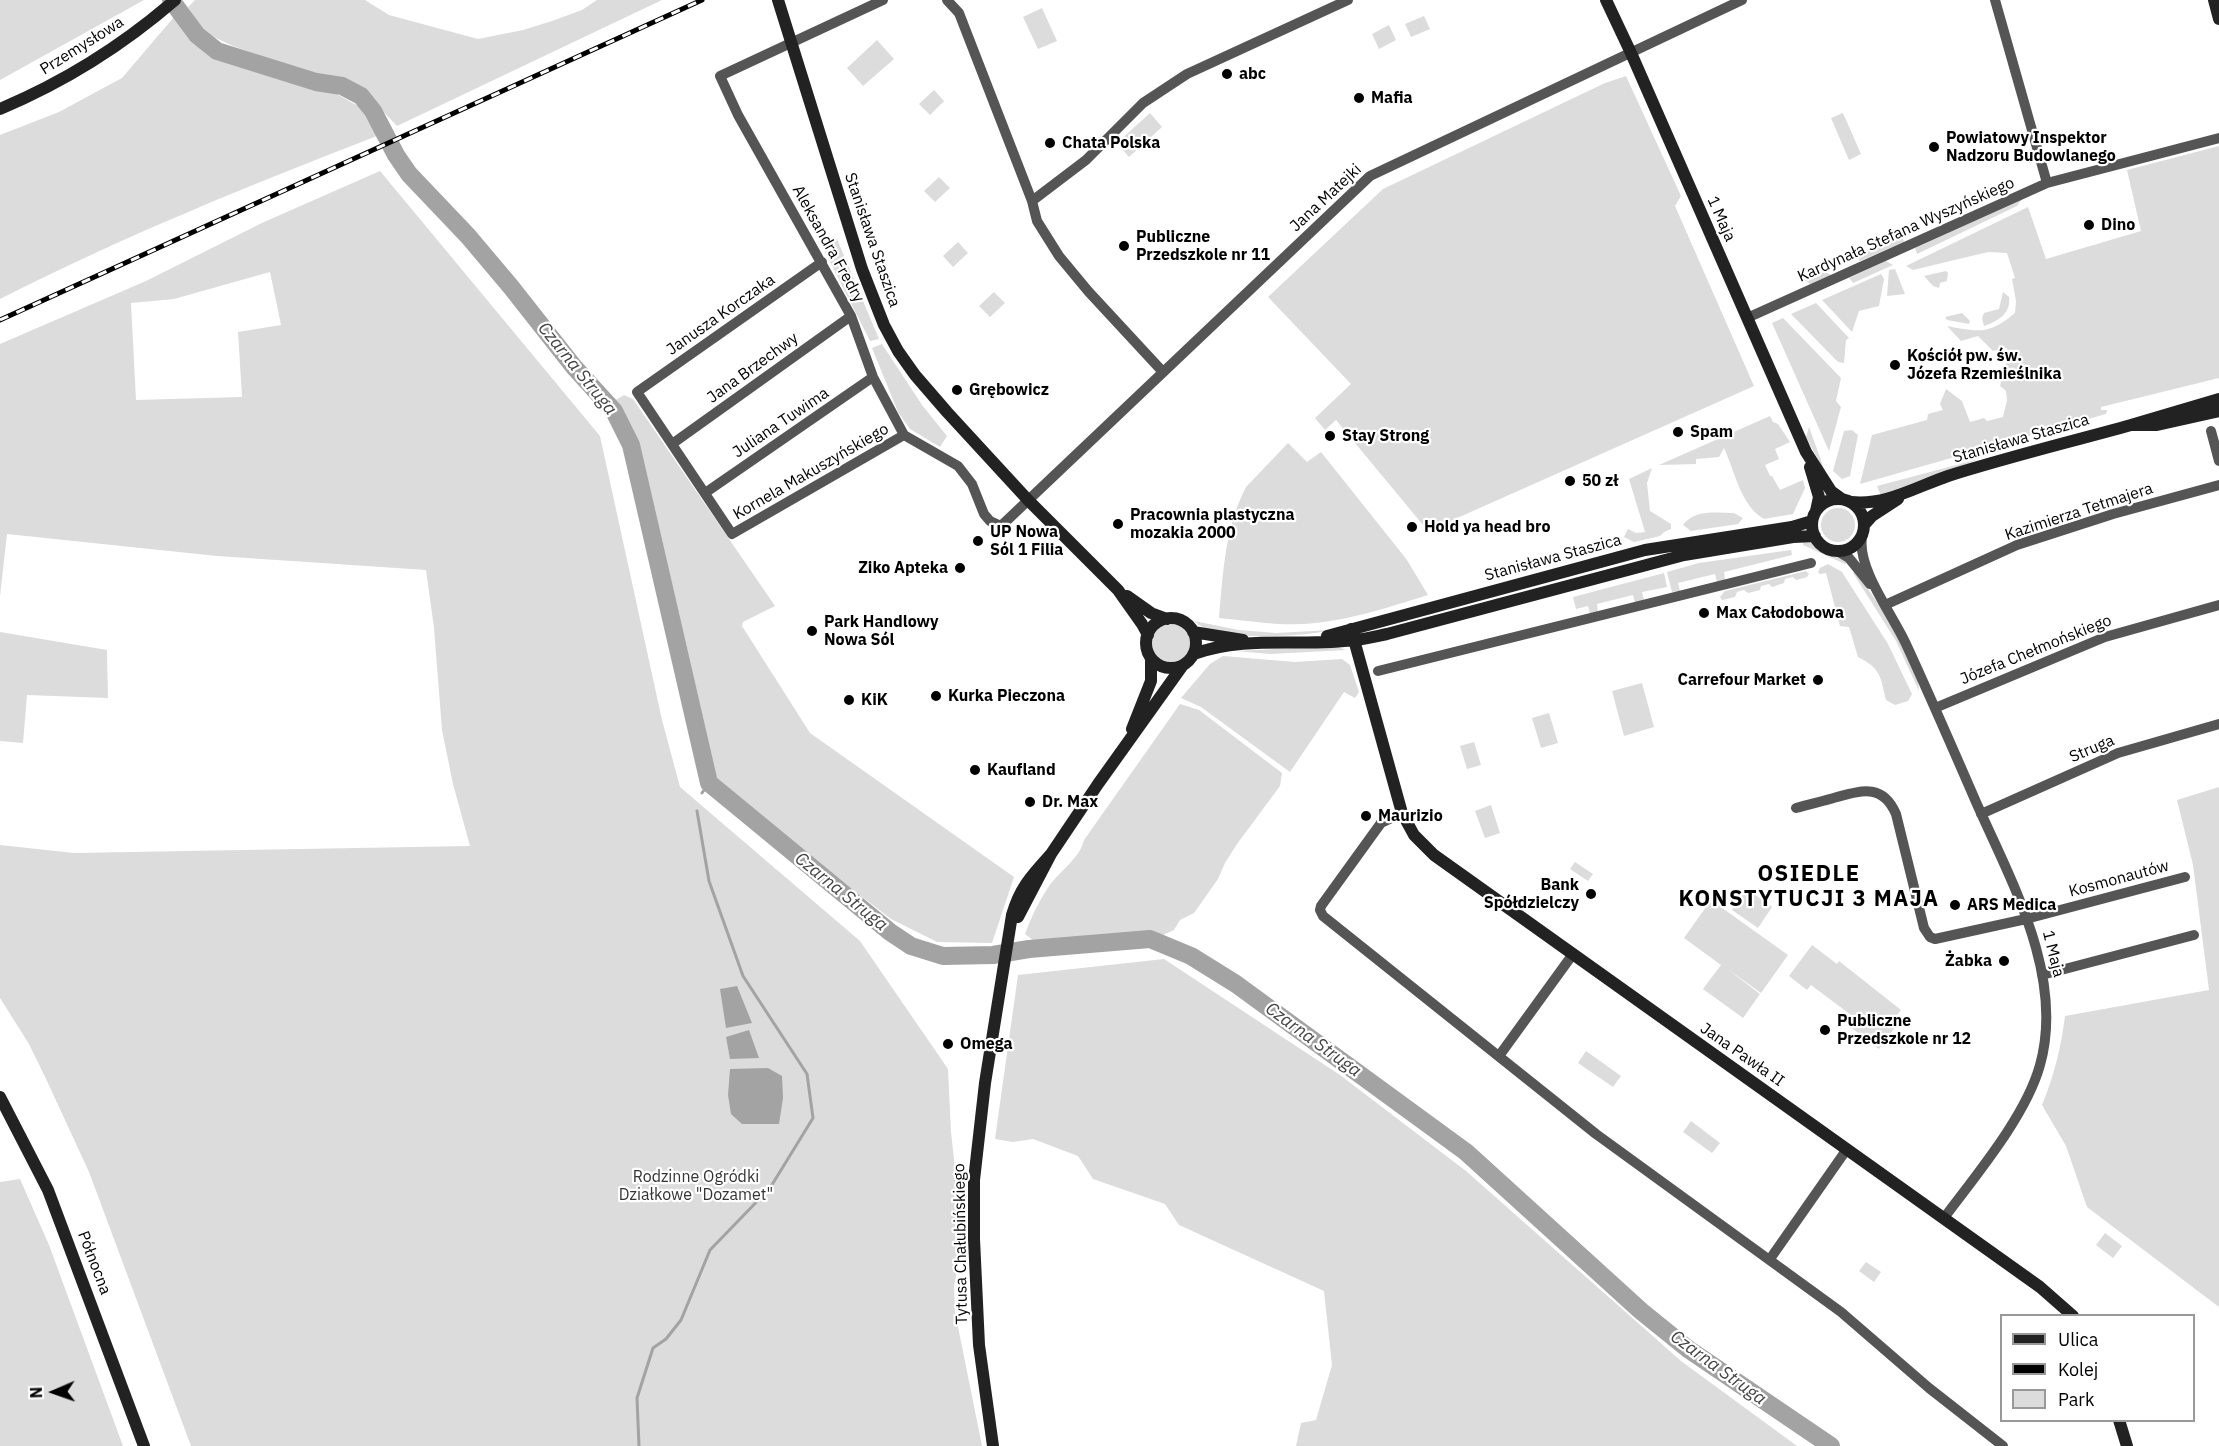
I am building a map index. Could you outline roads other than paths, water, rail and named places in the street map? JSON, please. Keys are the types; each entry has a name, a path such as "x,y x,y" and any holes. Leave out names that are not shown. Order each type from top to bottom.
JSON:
{"street":[{"name":"Przemysłowa","path":"0,109 64,79 99,58 132,36 175,0"},
{"name":"Stanisława Staszica","path":"778,0 862,269 884,325 898,351 926,388 1028,500 1118,590 1148,635"},
{"name":"Aleksandra Fredry","path":"883,0 720,76 738,115 851,316 873,377 904,435"},
{"path":"947,0 959,13 1032,201 1036,221 1059,256 1088,291 1163,372"},
{"path":"1032,201 1086,160 1143,103 1163,89 1187,74 1348,0"},
{"name":"1 Maja","path":"1606,0 1632,53 1806,452 1819,497 1814,516"},
{"name":"Jana Matejki","path":"1028,500 1370,176 1742,0"},
{"path":"1995,0 2047,183"},
{"path":"2214,0 2219,19"},
{"name":"Kardynała Stefana Wyszyńskiego","path":"1747,318 2047,183 2219,138"},
{"name":"Janusza Korczaka","path":"672,444 637,392 822,262"},
{"name":"Jana Brzechwy","path":"672,444 851,316"},
{"name":"Juliana Tuwima","path":"705,493 873,377"},
{"name":"Stanisława Staszica","path":"1846,500 1865,504 1909,492 1948,476 2219,399"},
{"name":"Stanisława Staszica","path":"2131,425 2157,425 2219,411"},
{"path":"2211,431 2219,461"},
{"path":"904,435 958,466 972,484 984,514 990,521 1001,526 1028,500"},
{"name":"Kornela Makuszyńskiego","path":"705,493 732,534 904,435"},
{"path":"672,444 705,493"},
{"name":"1 Maja","path":"1806,452 1831,491 1846,500"},
{"name":"Kazimierza Tetmajera","path":"1885,605 2018,545 2113,514 2219,485"},
{"path":"1863,531 1861,511 1846,500 1827,501 1814,516 1815,536 1824,547 1838,551 1852,548 1863,531 1872,516 1909,492"},
{"name":"Stanisława Staszica","path":"1353,635 1645,550 1792,526 1814,516"},
{"name":"1 Maja","path":"1863,531 1862,556 1878,593 1904,639 2026,919 2042,975 2046,1001 2047,1029 2041,1063 2034,1083 2017,1116 1944,1218"},
{"name":"Stanisława Staszica","path":"1194,654 1207,649 1259,643 1388,634 1684,555 1793,537 1815,536"},
{"name":"1 Maja","path":"1838,551 1850,558 1878,593"},
{"path":"1378,671 1811,563"},
{"name":"Stanisława Staszica","path":"1118,590 1151,613 1167,619"},
{"name":"Józefa Chełmońskiego","path":"1935,708 2104,637 2219,605"},
{"path":"1167,619 1182,621 1193,632 1196,639 1194,654 1183,665 1168,668 1151,659 1147,648 1148,635 1154,626 1167,619"},
{"name":"Stanisława Staszica","path":"1193,632 1259,643"},
{"name":"Jana Pawła II","path":"1353,635 1402,813 1414,835 1434,855 2040,1287 2071,1314"},
{"name":"Tytusa Chałubińskiego","path":"1128,742 1151,681 1151,659"},
{"name":"Tytusa Chałubińskiego","path":"993,1446 979,1345 974,1180 984,1083 1017,897 1026,881 1051,854 1183,665"},
{"name":"Struga","path":"1981,814 2118,753 2219,724"},
{"name":"Kosmonautów","path":"1796,808 1866,790 1880,794 1887,800 1896,814 1924,928 1930,937 1941,940 2185,877"},
{"path":"1402,813 1381,823 1321,906 1321,913 1596,1134 1849,1318 1929,1388 2003,1446"},
{"path":"2042,975 2194,935"},
{"path":"1499,1056 1573,954"},
{"name":"Północna","path":"0,1097 48,1190 144,1446"},
{"path":"1770,1259 1847,1149"},
{"path":"2120,1422 2127,1446"}],"waterway":[{"name":"Czarna Struga","path":"171,0 197,35 217,51 316,82 342,86 361,96 373,111 396,155 409,174 468,236 574,367 614,411 631,445 709,783 890,932 911,946 943,956 993,955 1029,949 1150,939 1191,956 1236,984 1466,1152 1641,1311 1688,1349 1831,1446"},
{"path":"702,793 709,783"},
{"path":"639,1446 637,1398 653,1348 666,1339 681,1320 710,1250 770,1188 813,1118 807,1074 743,976 709,881 697,811"}],"railway":[{"path":"0,320 702,0"}],"place":[{"name":"abc","path":"1227,74"},
{"name":"Mafia","path":"1359,98"},
{"name":"Chata Polska","path":"1050,143"},
{"name":"Powiatowy Inspektor Nadzoru Budowlanego","path":"1934,147"},
{"name":"Dino","path":"2089,225"},
{"name":"Publiczne Przedszkole nr 11","path":"1124,246"},
{"name":"Kościół pw. św. Józefa Rzemieślnika","path":"1895,365"},
{"name":"Grębowicz","path":"957,390"},
{"name":"Spam","path":"1678,432"},
{"name":"Stay Strong","path":"1330,436"},
{"name":"50 zł","path":"1570,481"},
{"name":"Pracownia plastyczna mozakia 2000","path":"1118,524"},
{"name":"Hold ya head bro","path":"1412,527"},
{"name":"UP Nowa Sól 1 Filia","path":"978,541"},
{"name":"Ziko Apteka","path":"960,568"},
{"name":"Max Całodobowa","path":"1704,613"},
{"name":"Park Handlowy Nowa Sól","path":"812,631"},
{"name":"Carrefour Market","path":"1818,680"},
{"name":"Kurka Pieczona","path":"936,696"},
{"name":"KiK","path":"849,700"},
{"name":"Kaufland","path":"975,770"},
{"name":"Dr. Max","path":"1030,802"},
{"name":"Maurizio","path":"1366,816"},
{"name":"Bank Spółdzielczy","path":"1591,894"},
{"name":"ARS Medica","path":"1955,905"},
{"name":"Żabka","path":"2004,961"},
{"name":"Publiczne Przedszkole nr 12","path":"1825,1030"},
{"name":"Omega","path":"948,1044"}],"district":[{"name":"OSIEDLE KONSTYTUCJI 3 MAJA","path":"1809,888"}],"park label":[{"name":"Rodzinne Ogródki Działkowe \"Dozamet\"","path":"696,1186"}]}
